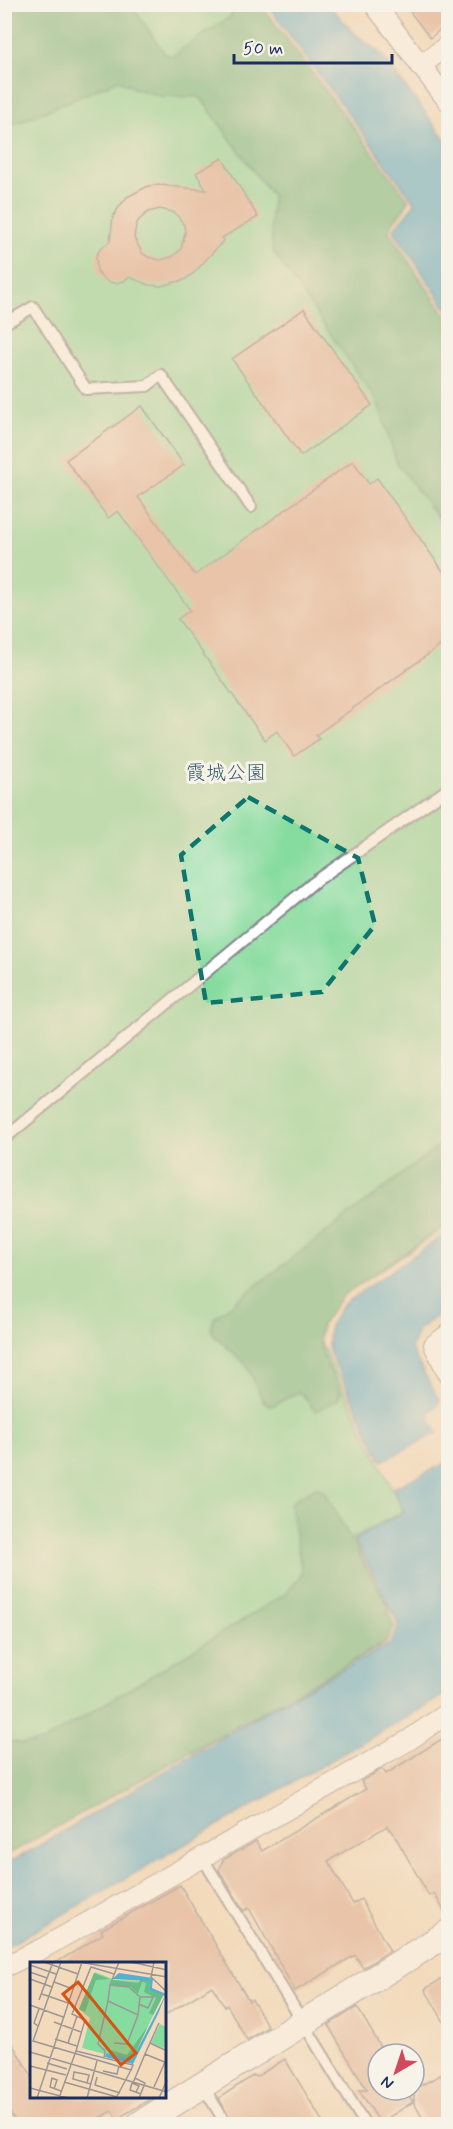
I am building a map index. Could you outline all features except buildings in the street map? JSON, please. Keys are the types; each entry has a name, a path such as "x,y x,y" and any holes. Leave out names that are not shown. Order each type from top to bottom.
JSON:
{"street":[{"path":"374,4 448,101"},
{"path":"420,66 448,45"},
{"path":"448,1335 434,1345 448,1373"},
{"path":"4,1967 43,1948 447,1718"},
{"path":"140,2124 448,1933"}],"lane":[{"path":"4,324 33,307 86,389 147,386 161,375 250,507"},
{"path":"4,1139 314,883 448,789"},
{"path":"202,1857 364,2124"},
{"path":"203,2086 226,2124"}],"highlighted area":[{"path":"248,797 358,858 375,925 322,992 206,1003 181,855"}],"green space":[{"path":"5,4 131,5 165,54 172,56 231,16 232,9 229,5 261,5 408,199 405,208 390,227 389,232 448,319 448,531 397,463 376,400 273,251 272,196 200,97 160,96 136,89 119,80 5,128"},
{"name":"霞城公園","path":"24,4 258,5 408,202 385,230 448,318 448,1225 330,1304 318,1337 403,1511 353,1538 393,1624 386,1643 5,1856 5,14"},
{"path":"448,1139 448,1223 342,1296 322,1324 319,1338 322,1353 341,1392 338,1400 315,1411 298,1392 272,1406 264,1403 247,1366 214,1335 211,1328 214,1318"},
{"path":"316,1487 324,1491 387,1604 394,1628 386,1642 5,1856 5,1740 23,1744 42,1742 287,1593 302,1573 290,1505 295,1499"}],"water":[{"path":"267,5 329,5 355,34 380,53 448,143 448,311 393,230 415,203"},
{"path":"448,1232 448,1308 418,1330 411,1349 439,1400 428,1414 437,1433 382,1461 329,1351 329,1331 333,1319 346,1302"},
{"path":"448,1462 448,1693 5,1948 5,1863 18,1858 284,1701 390,1644 398,1628 395,1617 355,1539 404,1512 393,1488"}]}
